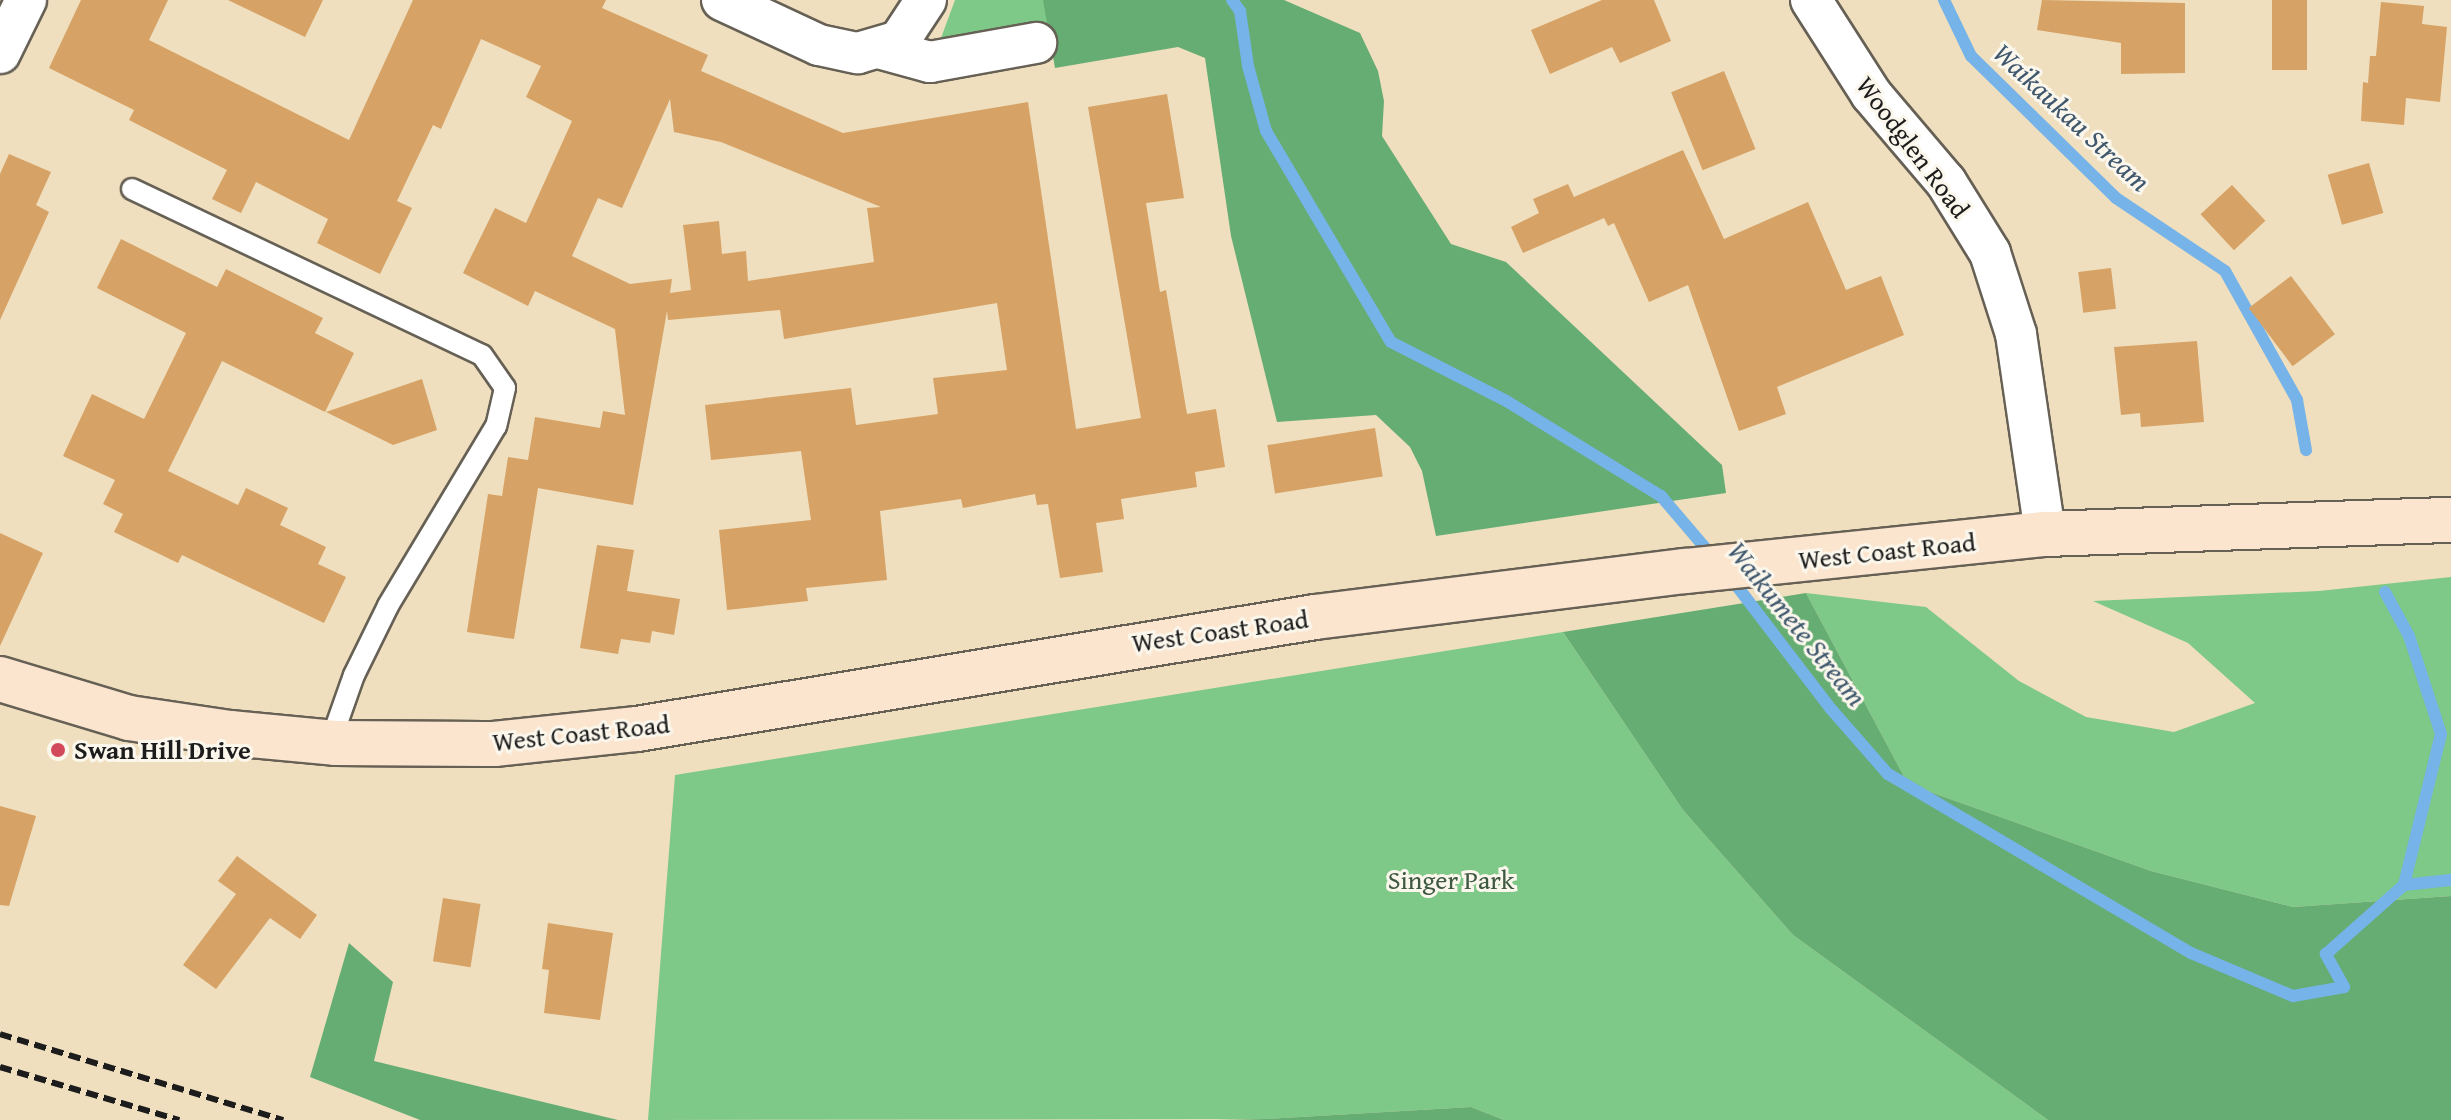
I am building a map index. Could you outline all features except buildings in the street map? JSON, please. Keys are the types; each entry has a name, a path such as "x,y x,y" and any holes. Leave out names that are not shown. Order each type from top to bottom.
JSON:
{"main road":[{"name":"West Coast Road","path":"0,679 129,718 330,743 494,744 637,729 1146,641 1685,571 2045,534 2451,520"}],"street":[{"path":"0,53 26,0"},
{"path":"722,0 819,45 858,53 882,49 899,41 926,0"},
{"name":"Woodglen Road","path":"1811,0 1871,94 1946,182 1990,253 2016,334 2045,534"},
{"path":"882,49 930,62 1036,43"}],"lane":[{"path":"132,189 482,355 505,388 496,426 388,606 354,675 330,743"}],"green space":[{"path":"955,0 1054,0 1057,21 941,38"},
{"path":"1043,0 1284,0 1360,33 1378,71 1384,101 1382,136 1451,244 1506,262 1722,465 1726,493 1436,536 1422,471 1410,447 1376,415 1277,422 1231,236 1205,58 1178,47 1055,68"},
{"path":"2451,577 2451,896 2293,907 2151,871 1908,784 1806,593 1926,607 2019,681 2086,717 2174,732 2255,703 2188,643 2093,601 2319,591"},
{"path":"1806,593 1908,784 2151,871 2293,907 2451,896 2451,1120 2048,1120 1793,935 1683,810 1563,632"},
{"name":"Singer Park","path":"1563,632 1683,810 1793,935 2048,1120 1504,1120 1471,1107 1266,1119 648,1120 675,775"},
{"path":"349,943 393,982 374,1061 618,1120 420,1120 310,1077"},
{"path":"1471,1107 1504,1120 1214,1120 1266,1119"}],"waterway":[{"name":"Waikumete Stream","path":"1232,0 1240,11 1248,66 1266,131 1391,342 1508,402 1661,496 1713,557"},
{"name":"Waikaukau Stream","path":"1944,0 1971,56 2116,198 2225,271 2297,400 2306,450"},
{"name":"Waikumete Stream","path":"1730,577 1831,709 1888,774 2191,953 2293,996 2344,987 2326,954 2404,885 2451,880"},
{"name":"Waikaukau Stream","path":"2385,592 2409,636 2441,734 2404,885"}],"railway":[{"path":"0,1034 283,1120"},
{"path":"0,1067 179,1120"}],"place":[{"name":"Swan Hill Drive","path":"58,750"}]}
